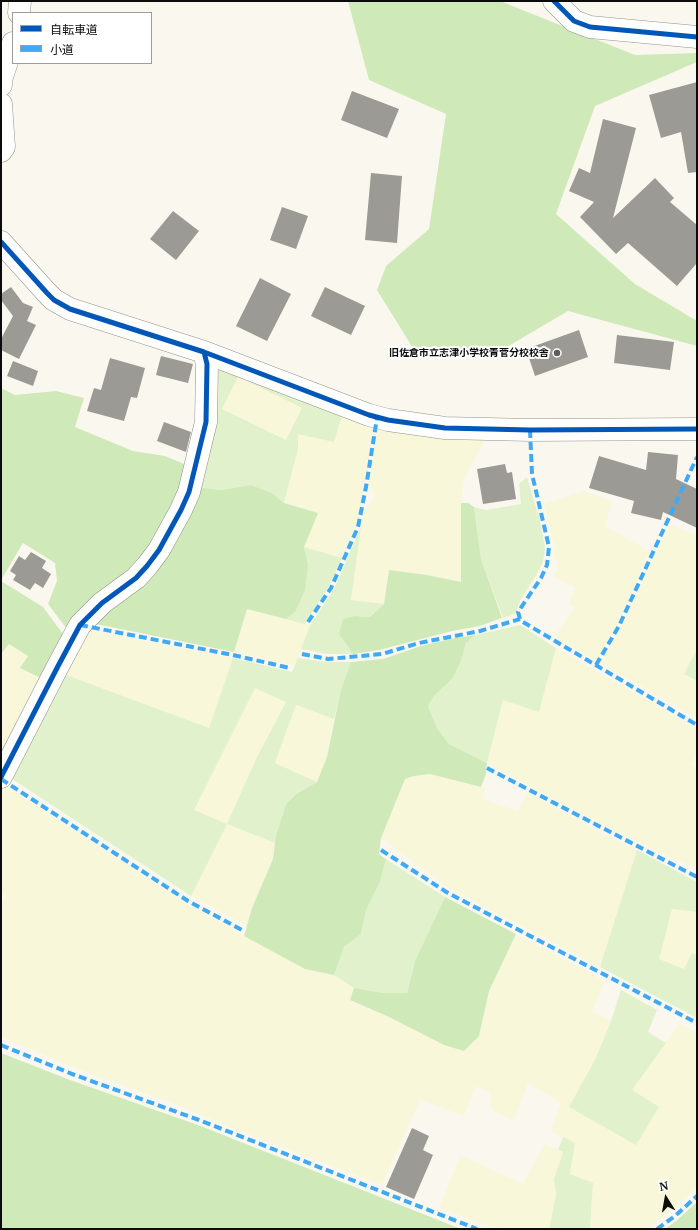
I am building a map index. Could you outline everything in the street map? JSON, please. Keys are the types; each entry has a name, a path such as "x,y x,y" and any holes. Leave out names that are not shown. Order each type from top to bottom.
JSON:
{"street":[{"path":"19,12 20,1"},
{"path":"554,1 574,21 590,27 697,37"},
{"path":"1,85 12,46"},
{"path":"1,104 4,147 1,151"},
{"path":"1,242 54,300 70,309 204,352 368,415 388,420 445,428 530,430 697,429"},
{"path":"1,777 56,668 80,626 102,603 136,578 147,566 159,550 181,510 189,492 206,422 207,364 204,352"}],"green space":[{"path":"348,1 500,1 635,55 697,53 697,62 595,106 556,214 635,284 697,321 697,346 568,311 500,351 416,353 377,290 386,266 429,229 446,114 369,80"},
{"path":"214,364 238,377 222,409 286,440 302,408 249,382 261,384 342,415 334,442 298,434 298,449 284,503 272,493 251,485 220,490 194,487"},
{"path":"238,377 302,408 286,440 222,409"},
{"path":"1,388 15,395 56,391 84,398 75,427 133,451 165,456 189,466 166,532 70,633 48,604 57,581 55,563 23,543 1,580"},
{"path":"342,415 374,427 365,487 356,526 342,558 304,547 317,513 284,503 298,449 298,434"},
{"path":"377,428 485,440 464,480 461,503 461,583 427,575 389,571 384,604 351,600 363,510 374,498 373,490 368,486"},
{"path":"527,477 540,521 545,547 543,562 521,599 515,614 503,618 481,559 474,507 486,510 521,504 519,484"},
{"path":"251,485 272,493 284,503 318,513 304,547 308,564 305,590 295,612 286,619 247,609 234,652 91,623 104,608 194,487 220,490"},
{"path":"584,491 612,501 605,527 650,551 617,625 596,662 555,636 574,608 569,604 575,587 554,576 559,562 554,559 554,545 544,504"},
{"path":"461,503 468,503 474,507 481,559 502,618 480,626 452,631 379,650 353,654 339,634 343,619 355,616 370,617 384,604 389,570 427,575 461,582"},
{"path":"670,525 697,535 697,649 684,674 697,681 697,719 643,687 599,664 621,628"},
{"path":"361,527 351,600 384,604 370,617 355,616 339,634 353,654 327,654 301,649 310,625 334,589"},
{"path":"304,547 342,558 329,586 305,624 286,619 295,612 308,564"},
{"path":"1,581 43,607 66,638 43,679 20,668 28,656 9,644 1,654"},
{"path":"247,609 310,625 295,666 234,652"},
{"path":"520,625 556,648 539,712 503,700 487,763 449,744 437,728 428,706 434,696 453,678 461,661 466,643 475,635"},
{"path":"82,629 233,658 209,728 61,673"},
{"path":"475,635 466,643 461,661 453,678 434,696 428,706 437,728 449,744 487,763 486,774 481,787 430,774 405,779 381,838 379,854 386,859 380,882 366,910 361,934 344,947 334,975 305,969 244,936 252,908 273,859 276,835 286,804 296,794 317,782 327,757 341,689 351,662 383,659 421,646"},
{"path":"9,644 28,656 21,668 43,679 1,762 1,654"},
{"path":"556,648 697,729 697,752 692,766 697,768 697,869 625,836 487,763 503,699 539,711"},
{"path":"697,649 697,681 684,674"},
{"path":"233,658 292,672 298,658 327,662 351,662 341,689 334,719 296,705 275,763 317,782 296,794 286,804 276,834 275,843 227,824 191,896 9,777 61,673 209,728","holes":["255,688 286,702 256,759 227,824 194,810"]},
{"path":"255,687 286,701 256,759 227,824 194,810"},
{"path":"296,705 334,719 327,757 317,782 275,763"},
{"path":"430,774 486,789 483,799 518,811 527,792 599,832 637,850 600,967 450,889 381,838 405,779"},
{"path":"5,785 187,904 305,969 334,975 354,988 350,1001 389,1017 444,1045 464,1051 479,1036 489,991 516,934 605,982 592,1011 611,1021 595,1060 632,1090 679,1024 697,1033 697,1188 647,1229 590,1229 593,1184 570,1174 575,1143 551,1131 561,1103 528,1083 514,1120 494,1112 489,1104 491,1093 476,1086 464,1116 420,1100 382,1185 232,1128 175,1104 75,1068 1,1037 1,905 6,895 1,893 1,795"},
{"path":"227,824 275,843 273,859 252,908 247,926 191,896"},
{"path":"637,850 697,882 697,912 672,909 659,959 684,969 692,953 697,955 697,1018 600,967"},
{"path":"386,859 445,897 415,961 407,993 383,993 354,988 334,975 344,947 361,934 366,910 380,882"},
{"path":"445,897 516,934 489,991 479,1036 464,1051 444,1045 389,1017 350,1000 354,988 383,993 407,993 415,961"},
{"path":"672,909 697,912 697,955 692,953 684,969 658,959"},
{"path":"621,990 657,1010 648,1032 666,1043 632,1090 659,1107 636,1145 569,1107 595,1060 611,1021"},
{"path":"1,1053 70,1080 198,1125 461,1229 1,1229"},
{"path":"563,1137 575,1143 570,1174 593,1183 590,1229 549,1229 556,1195 554,1179 563,1152 558,1150"},
{"path":"544,1144 563,1152 554,1179 556,1195 549,1229 505,1229 485,1225 439,1208 460,1156 523,1183"},
{"path":"697,1202 697,1229 665,1229 676,1221"}],"building":[{"path":"697,82 697,172 688,173 681,132 661,138 649,95"},
{"path":"352,91 399,109 387,138 341,120"},
{"path":"603,119 636,128 613,218 655,178 674,198 670,202 697,225 697,263 677,286 628,243 616,254 580,217 594,202 569,191 579,168 590,173"},
{"path":"371,173 402,176 397,243 365,240"},
{"path":"282,207 308,216 296,249 270,240"},
{"path":"173,211 199,231 176,260 150,239"},
{"path":"260,278 291,294 267,341 236,326"},
{"path":"11,287 23,303 33,307 27,321 36,325 19,359 1,350 1,339 13,316 1,300 1,294"},
{"path":"325,287 365,306 351,335 311,316"},
{"name":"旧佐倉市立志津小学校青菅分校校舎","path":"579,330 588,357 535,376 526,349"},
{"path":"617,335 674,342 670,370 614,363"},
{"path":"161,356 193,364 188,383 156,375"},
{"path":"110,358 145,368 137,398 131,397 124,421 87,411 94,388 101,390"},
{"path":"13,361 38,371 33,386 7,376"},
{"path":"164,422 191,432 186,452 157,441"},
{"path":"648,452 678,455 676,479 697,489 697,528 663,512 661,520 631,513 634,501 589,488 599,456 646,470"},
{"path":"505,464 507,473 512,472 516,499 483,504 477,469"},
{"path":"31,552 46,561 42,568 51,574 43,588 35,583 30,590 13,580 16,575 10,571 19,556 25,560"},
{"path":"412,1128 429,1136 423,1150 433,1155 414,1199 386,1187"}],"marked path":[{"path":"308,622 331,588 358,527 377,418"},
{"path":"530,430 532,474 549,547 547,565 541,578 518,612 520,619 697,725"},
{"path":"596,665 619,626 697,457"},
{"path":"302,654 328,659 382,654 419,643 480,631 520,619"},
{"path":"80,625 233,655 290,668"},
{"path":"487,768 697,877"},
{"path":"1,779 188,901 242,930"},
{"path":"381,850 448,893 697,1023"},
{"path":"1,1045 72,1074 199,1120 477,1229"},
{"path":"657,1229 675,1216 697,1196"}],"cycle path":[{"path":"554,1 574,21 590,27 697,37"},
{"path":"1,242 54,300 70,309 204,352 369,415 388,420 445,428 530,430 697,429"},
{"path":"1,777 80,625 102,603 136,578 147,566 159,550 181,510 189,492 206,422 207,364 204,352"}],"place":[{"name":"旧佐倉市立志津小学校青菅分校校舎","path":"557,353"}]}
